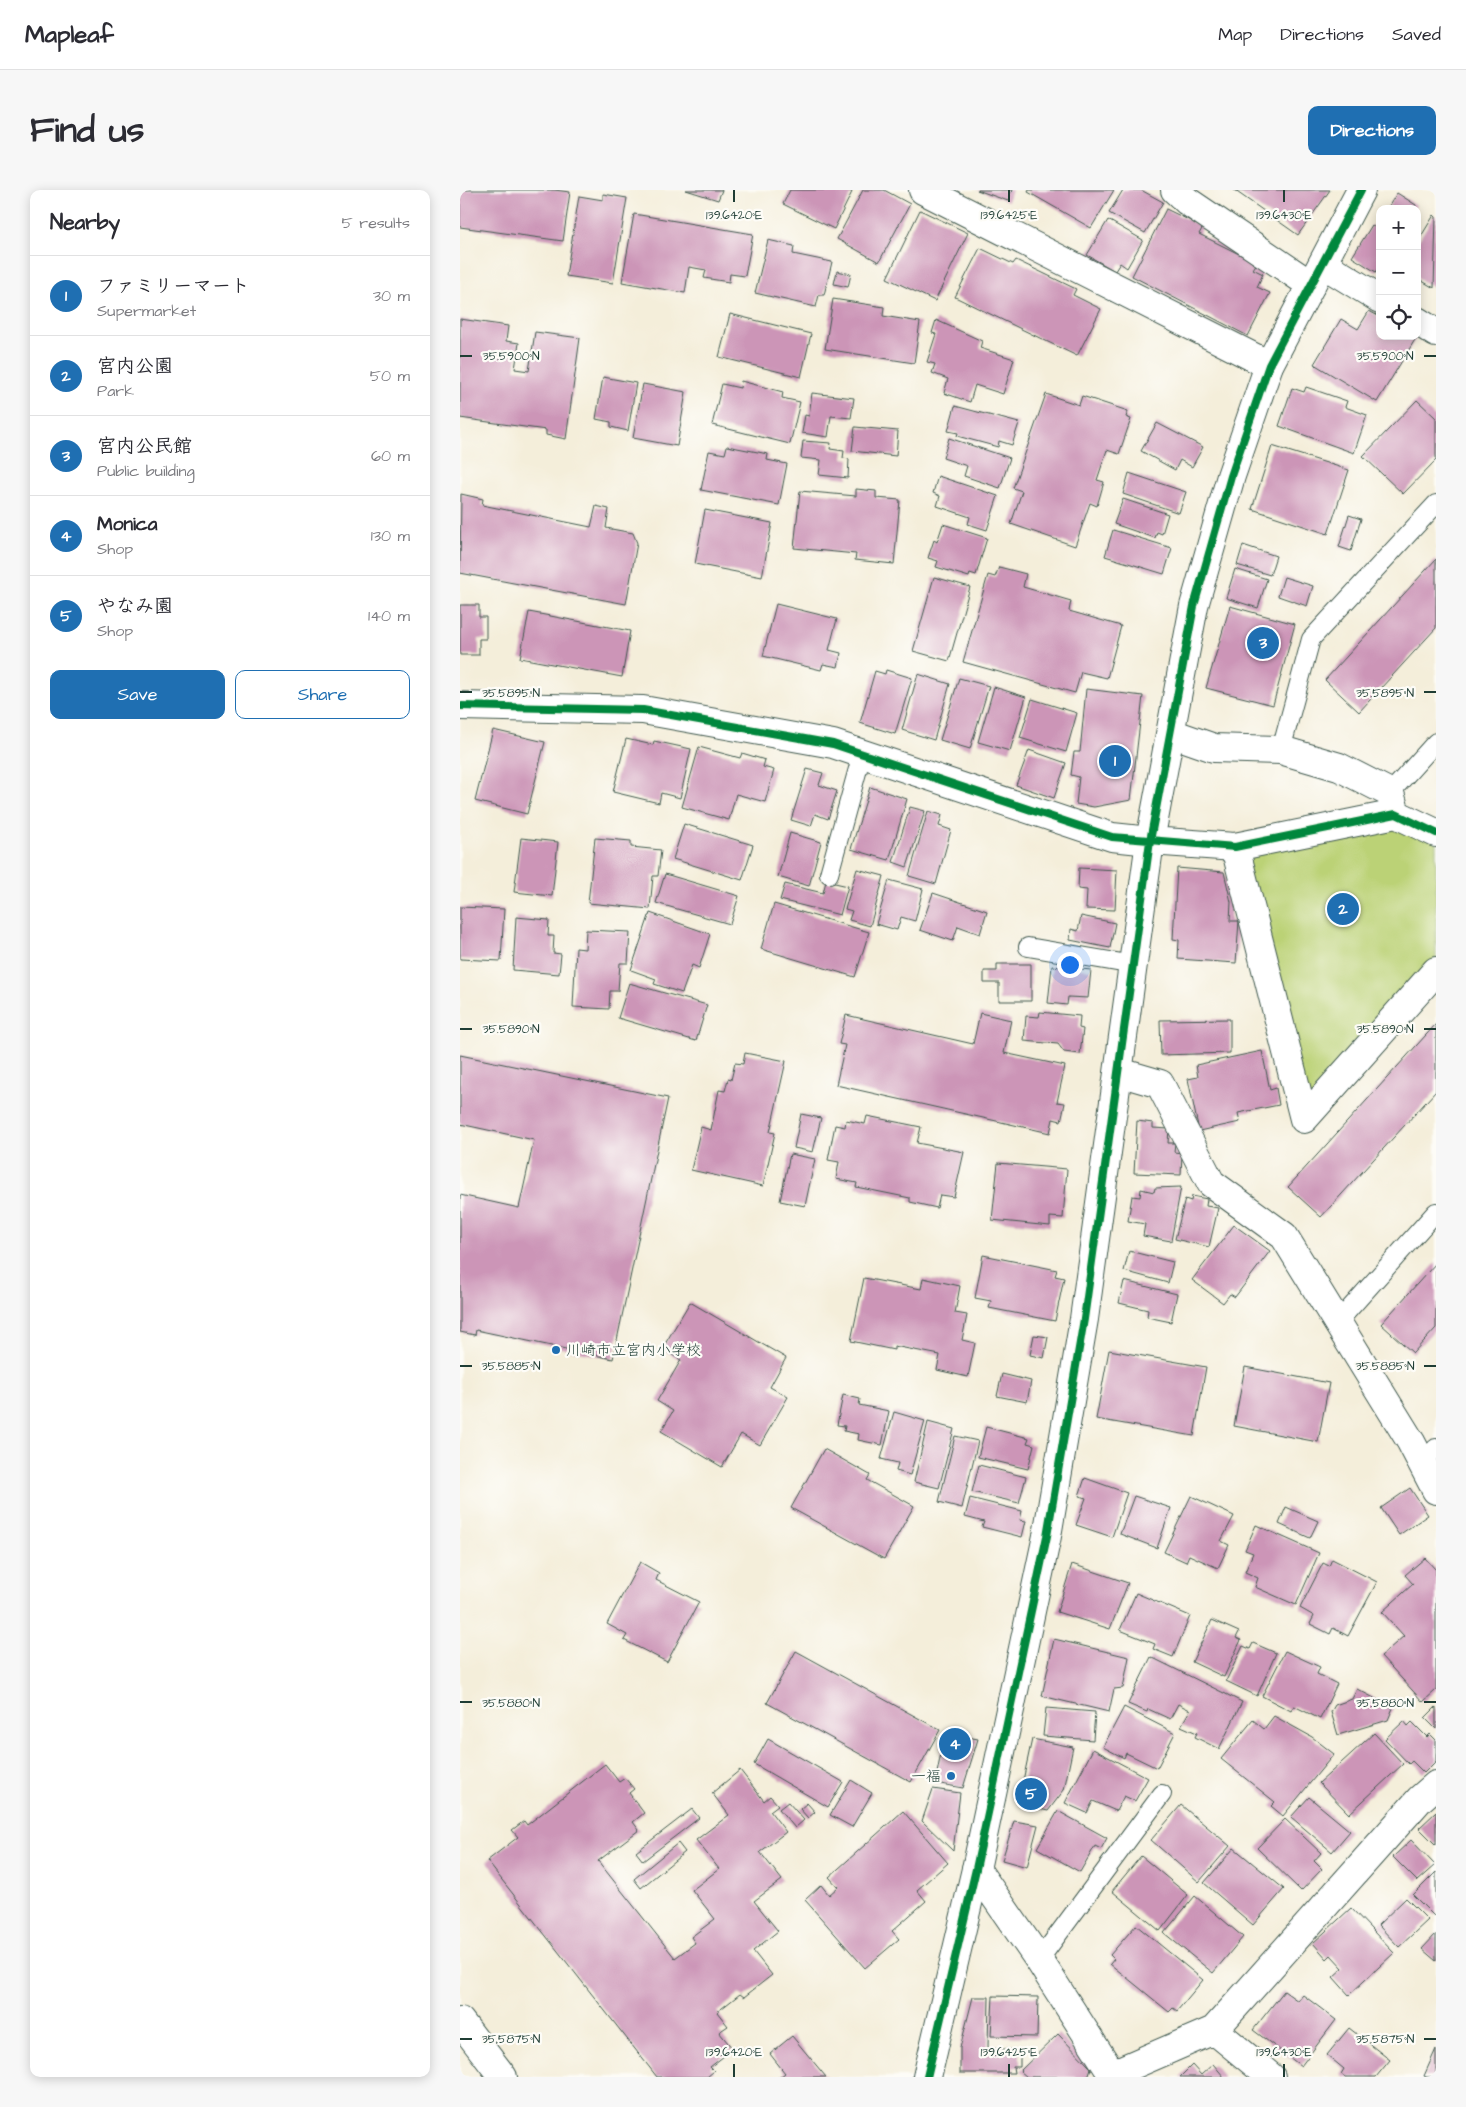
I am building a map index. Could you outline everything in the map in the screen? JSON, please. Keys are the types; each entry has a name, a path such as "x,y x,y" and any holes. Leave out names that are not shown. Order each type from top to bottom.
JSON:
{"main road":[{"path":"923,190 1269,365"},
{"path":"1175,190 1187,201 1317,274 1376,296"},
{"path":"927,2077 976,1869 1047,1536 1084,1319 1150,841 1194,606 1231,476 1269,365 1362,190"},
{"path":"1421,324 1436,333"},
{"path":"460,706 643,710 833,744 1112,837 1150,841 1235,847 1393,804"},
{"path":"1171,733 1214,748 1281,750 1339,766 1436,833"},
{"path":"1235,847 1304,1119 1436,971"},
{"path":"1119,1072 1160,1084 1211,1183 1284,1236 1336,1324 1429,1455 1436,1490"},
{"path":"976,1869 1039,1960 1111,2076 1214,2030 1420,1799 1436,1785"},
{"path":"460,2021 503,2077"},
{"path":"1214,2030 1271,2077"}],"lane":[{"path":"1281,750 1311,639 1436,504"},
{"path":"1393,804 1436,742"},
{"path":"829,874 862,754"},
{"path":"1028,947 1134,965"},
{"path":"1336,1324 1436,1212"},
{"path":"1039,1960 1162,1794"}],"green space":[{"path":"1396,814 1436,833 1436,971 1304,1119 1235,847"}],"building":[{"path":"460,190 554,190 570,192 563,241 460,227"},
{"path":"686,190 722,190 718,200"},
{"path":"790,190 847,190 852,192 834,229 783,204"},
{"path":"863,190 884,190 910,204 879,262 837,239"},
{"path":"977,190 1012,190 1008,201"},
{"path":"1029,190 1114,190 1091,228 1028,192"},
{"path":"1123,190 1141,190 1163,202 1145,233 1109,213"},
{"path":"1234,190 1330,190 1298,235"},
{"path":"1397,193 1416,205 1390,205"},
{"path":"603,194 627,198 613,283 566,276 579,196 603,200"},
{"path":"1166,209 1203,227 1199,234 1257,263 1253,269 1263,274 1257,287 1270,293 1248,336 1132,276"},
{"path":"920,210 968,233 935,301 887,278"},
{"path":"634,214 753,234 745,276 730,274 729,282 704,278 706,270 689,267 685,293 622,282"},
{"path":"1434,215 1436,217 1434,288 1421,280 1421,236"},
{"path":"1108,220 1143,240 1127,268 1120,263 1115,271 1087,255"},
{"path":"1372,225 1376,228 1376,272 1352,257"},
{"path":"768,240 794,246 793,254 832,262 824,295 819,295 816,307 755,293"},
{"path":"980,248 1013,264 1016,260 1076,289 1073,295 1101,309 1077,356 955,297"},
{"path":"837,271 851,274 848,287 834,284"},
{"path":"833,299 884,307 883,316 920,322 914,363 825,349"},
{"path":"1369,311 1376,315 1376,340 1415,340 1377,402 1314,364 1341,319 1358,329"},
{"path":"730,314 811,334 801,377 719,357"},
{"path":"460,319 508,326 506,341 519,343 515,369 529,371 535,332 580,338 566,439 546,435 546,430 460,418"},
{"path":"936,320 982,341 980,348 1014,359 1003,394 975,385 970,402 944,393 948,379 932,373 935,364 927,362 936,334 932,333"},
{"path":"603,377 636,383 628,431 611,427 611,422 596,419"},
{"path":"741,381 783,392 782,398 800,402 790,444 712,425 722,384 740,388"},
{"path":"643,384 686,392 677,446 633,438"},
{"path":"1306,387 1347,401 1345,407 1367,415 1354,453 1279,426 1292,388 1304,392"},
{"path":"812,393 854,398 851,418 831,416 828,437 802,433 805,415 809,416"},
{"path":"1046,394 1079,405 1082,396 1128,411 1126,417 1131,419 1119,454 1107,450 1097,480 1104,482 1097,506 1090,503 1075,546 1011,524 1022,491 1013,488"},
{"path":"1417,400 1436,418 1436,460 1403,494 1363,456"},
{"path":"955,406 1019,423 1012,445 999,441 998,447 957,436 958,433 948,431"},
{"path":"1157,423 1203,447 1192,467 1180,460 1175,470 1141,451"},
{"path":"855,427 898,431 896,456 852,451"},
{"path":"949,438 1010,458 1000,488 964,476 967,466 943,458"},
{"path":"803,441 831,443 830,449 844,451 843,458 849,459 848,478 819,475 821,460 801,458"},
{"path":"727,446 768,454 767,460 787,464 779,505 701,490 709,451 725,454"},
{"path":"1272,446 1349,470 1328,534 1252,509"},
{"path":"1129,473 1186,492 1179,513 1123,494"},
{"path":"938,476 998,496 987,530 968,524 970,517 937,506 940,496 933,493"},
{"path":"856,489 876,491 876,498 900,500 894,564 855,560 856,554 794,548 800,491 856,496"},
{"path":"461,494 483,499 482,505 591,527 596,506 609,509 606,528 633,533 637,543 626,604 460,573"},
{"path":"1123,499 1168,514 1162,534 1157,532 1155,538 1114,524"},
{"path":"705,510 772,523 762,577 695,564"},
{"path":"1349,515 1361,519 1351,551 1339,547"},
{"path":"943,524 987,538 976,575 970,573 969,577 936,567 938,561 928,558 934,540 937,542"},
{"path":"1113,530 1172,548 1164,574 1105,556"},
{"path":"1243,545 1276,556 1270,575 1237,565"},
{"path":"1436,559 1436,628 1359,712 1325,680"},
{"path":"999,567 1026,574 1023,587 1071,601 1069,611 1121,626 1107,678 1081,672 1075,693 963,662 988,575 995,577"},
{"path":"1235,569 1267,579 1258,608 1226,598"},
{"path":"934,577 970,587 949,661 913,651"},
{"path":"1284,577 1313,586 1307,606 1278,596"},
{"path":"776,604 837,619 829,650 841,653 838,667 823,664 821,670 763,656"},
{"path":"460,605 479,605 479,617 486,617 486,639 479,639 479,655 460,655"},
{"path":"1230,606 1295,624 1273,705 1206,688"},
{"path":"529,612 630,631 622,677 520,658"},
{"path":"886,670 912,678 895,734 860,723 875,671 885,674"},
{"path":"918,674 950,684 934,740 902,730"},
{"path":"959,678 989,686 970,749 940,740"},
{"path":"994,687 1026,697 1010,751 978,742"},
{"path":"1086,689 1143,696 1131,800 1094,807 1076,804 1079,777 1071,775 1074,752 1080,752"},
{"path":"1032,699 1077,713 1066,752 1020,738"},
{"path":"493,730 545,742 527,814 475,801"},
{"path":"626,739 653,745 654,741 691,749 680,798 661,793 659,803 613,792"},
{"path":"699,747 740,758 742,753 765,760 763,767 774,770 765,802 736,794 729,820 682,807"},
{"path":"1029,750 1066,763 1054,798 1016,785"},
{"path":"807,769 823,773 819,785 837,791 828,819 815,814 811,826 791,820"},
{"path":"870,787 907,799 889,860 851,849"},
{"path":"910,807 925,811 907,867 893,862"},
{"path":"928,811 942,815 939,826 951,830 936,884 909,876"},
{"path":"684,824 753,845 742,880 673,859"},
{"path":"790,833 821,842 809,886 778,877"},
{"path":"521,838 558,842 552,896 514,892"},
{"path":"595,838 631,841 631,847 661,850 658,876 653,876 650,909 588,903"},
{"path":"1079,868 1117,870 1115,910 1086,909 1087,890 1078,889"},
{"path":"1177,868 1224,872 1231,902 1230,921 1239,921 1236,963 1178,959 1179,940 1173,939"},
{"path":"857,869 884,876 870,926 849,920 852,911 845,909"},
{"path":"665,874 739,896 730,924 656,903"},
{"path":"889,880 923,889 915,921 901,917 897,930 876,924"},
{"path":"826,881 848,886 840,915 780,900 785,884 823,893"},
{"path":"933,893 987,911 980,934 958,926 953,941 920,930"},
{"path":"774,904 869,932 855,977 761,949"},
{"path":"460,907 504,909 501,961 460,959"},
{"path":"650,913 710,934 699,968 692,965 682,993 654,984 656,979 631,970"},
{"path":"1081,916 1115,923 1110,948 1070,940 1071,929 1078,931"},
{"path":"516,917 549,920 548,936 554,936 553,953 561,954 559,974 513,970"},
{"path":"586,930 630,932 628,963 620,963 618,991 610,991 609,1009 573,1007 576,948 585,949"},
{"path":"997,964 1031,964 1031,1001 999,1001 999,983 984,983 984,971 997,971"},
{"path":"1052,966 1091,970 1088,998 1068,997 1067,1005 1048,1003"},
{"path":"629,983 707,1005 696,1041 618,1018"},
{"path":"1040,1012 1080,1016 1079,1028 1083,1029 1080,1054 1064,1052 1058,1044 1024,1041 1026,1016 1039,1017"},
{"path":"980,1013 1011,1020 1004,1053 1065,1066 1057,1102 1065,1103 1061,1121 1053,1119 1050,1133 836,1085 845,1045 839,1044 846,1015 973,1044"},
{"path":"1230,1019 1230,1053 1161,1055 1160,1020"},
{"path":"1436,1024 1436,1091 1321,1217 1288,1187"},
{"path":"1262,1051 1270,1090 1276,1088 1279,1105 1238,1113 1240,1122 1199,1131 1188,1079 1198,1077 1196,1065"},
{"path":"745,1053 786,1061 770,1132 775,1133 763,1186 691,1170 701,1127 711,1130 719,1090 725,1091 728,1079 731,1080 735,1063 743,1064"},
{"path":"460,1055 668,1098 613,1359 476,1330 475,1335 460,1332 460,1195 519,1208 534,1140 460,1124"},
{"path":"801,1114 821,1118 813,1152 794,1148"},
{"path":"867,1116 921,1127 917,1143 964,1152 954,1197 940,1195 937,1208 910,1202 910,1198 856,1187 857,1183 836,1179 839,1162 828,1160 835,1125 845,1127 846,1120 865,1124"},
{"path":"1137,1121 1153,1123 1153,1128 1169,1129 1168,1143 1175,1143 1174,1152 1182,1153 1181,1175 1134,1173"},
{"path":"790,1154 815,1159 805,1206 780,1201"},
{"path":"998,1163 1067,1169 1063,1218 1050,1217 1050,1226 992,1220"},
{"path":"1181,1187 1171,1241 1143,1236 1145,1224 1128,1221 1132,1196 1140,1197 1141,1189 1154,1192 1155,1188"},
{"path":"1192,1196 1207,1199 1206,1206 1218,1208 1209,1247 1175,1239 1185,1199 1191,1201"},
{"path":"1234,1225 1270,1251 1235,1297 1230,1294 1223,1303 1192,1280"},
{"path":"1129,1251 1173,1262 1168,1283 1124,1271"},
{"path":"983,1255 1057,1270 1055,1276 1064,1278 1055,1321 989,1308 991,1301 975,1298"},
{"path":"1436,1263 1436,1328 1413,1353 1381,1324"},
{"path":"864,1278 921,1289 923,1278 960,1286 955,1313 967,1315 962,1340 975,1343 968,1377 937,1370 940,1355 894,1346 894,1350 851,1341"},
{"path":"1124,1281 1177,1294 1171,1322 1147,1317 1148,1310 1119,1303"},
{"path":"690,1302 786,1358 770,1387 788,1397 760,1445 741,1434 722,1467 661,1431 673,1411 657,1401 681,1360 662,1349"},
{"path":"1034,1335 1048,1337 1044,1358 1030,1355"},
{"path":"1109,1350 1206,1367 1194,1436 1096,1419"},
{"path":"1245,1367 1329,1383 1318,1442 1234,1426"},
{"path":"1002,1374 1031,1381 1027,1402 997,1396"},
{"path":"843,1395 860,1399 859,1405 889,1411 882,1445 858,1440 859,1434 844,1431 845,1426 837,1425"},
{"path":"894,1412 925,1421 910,1475 896,1471 898,1463 881,1459"},
{"path":"928,1422 954,1429 939,1488 914,1482"},
{"path":"986,1427 1029,1438 1027,1443 1034,1445 1028,1469 978,1457"},
{"path":"955,1436 978,1441 962,1508 939,1502"},
{"path":"824,1449 870,1475 867,1480 914,1506 884,1559 791,1508"},
{"path":"979,1465 1026,1477 1019,1503 972,1492"},
{"path":"1085,1478 1127,1493 1112,1537 1076,1525 1086,1498 1079,1496"},
{"path":"1410,1488 1428,1515 1399,1535 1381,1508"},
{"path":"1134,1496 1171,1508 1157,1548 1120,1534"},
{"path":"1191,1496 1234,1516 1221,1541 1229,1545 1218,1568 1189,1555 1186,1562 1164,1552"},
{"path":"970,1498 1022,1511 1020,1520 1026,1521 1022,1537 982,1527 984,1522 965,1517"},
{"path":"1286,1507 1318,1521 1310,1538 1279,1524"},
{"path":"1256,1525 1319,1553 1296,1605 1255,1587 1258,1578 1245,1572 1253,1553 1245,1550"},
{"path":"1425,1558 1436,1570 1436,1690 1423,1702 1381,1656 1404,1636 1382,1612 1413,1584 1405,1575"},
{"path":"1332,1559 1377,1582 1348,1636 1333,1628 1330,1634 1310,1624 1314,1616 1300,1608 1323,1563 1329,1566"},
{"path":"640,1562 659,1573 656,1580 699,1602 667,1662 624,1640 627,1635 607,1624"},
{"path":"1072,1564 1128,1583 1110,1629 1057,1612"},
{"path":"1136,1593 1190,1616 1173,1657 1153,1649 1155,1644 1120,1630"},
{"path":"1212,1620 1239,1632 1236,1638 1241,1640 1224,1677 1192,1662"},
{"path":"1054,1639 1129,1657 1123,1688 1114,1689 1109,1712 1042,1696"},
{"path":"1253,1643 1276,1653 1257,1696 1226,1681 1243,1646 1250,1649"},
{"path":"796,1651 940,1730 911,1782 767,1703"},
{"path":"1285,1651 1320,1667 1317,1674 1337,1684 1320,1719 1294,1706 1291,1711 1262,1696"},
{"path":"1151,1657 1242,1702 1219,1749 1195,1737 1197,1733 1181,1726 1190,1710 1178,1704 1170,1719 1148,1709 1147,1712 1128,1704"},
{"path":"1357,1689 1393,1708 1388,1720 1338,1735 1331,1712 1335,1705 1352,1699"},
{"path":"1124,1707 1175,1733 1157,1768 1126,1753 1124,1758 1103,1747"},
{"path":"1436,1707 1436,1729 1425,1718"},
{"path":"1046,1708 1095,1712 1093,1740 1043,1736"},
{"path":"1274,1716 1312,1737 1334,1754 1283,1816 1271,1806 1275,1802 1221,1759 1253,1720 1264,1729"},
{"path":"1404,1721 1408,1726 1412,1722 1427,1737 1430,1734 1436,1740 1436,1761 1424,1773 1412,1761 1409,1764 1385,1739"},
{"path":"945,1733 978,1739 963,1788 935,1783"},
{"path":"1374,1733 1403,1764 1349,1814 1319,1783"},
{"path":"768,1739 843,1782 828,1807 754,1764"},
{"path":"1032,1739 1073,1747 1064,1790 1048,1811 1018,1804"},
{"path":"1093,1749 1148,1778 1135,1801 1124,1796 1116,1811 1093,1801 1087,1813 1065,1803"},
{"path":"605,1764 619,1782 625,1778 634,1789 629,1793 644,1813 633,1822 639,1830 598,1861 675,1958 695,1943 691,1937 715,1919 692,1890 719,1869 696,1840 729,1815 712,1793 740,1770 764,1801 770,1796 778,1805 770,1811 786,1832 760,1852 782,1880 754,1901 778,1931 753,1951 772,1975 744,1997 740,1994 717,2012 728,2026 719,2032 733,2049 710,2067 714,2071 707,2077 657,2077 487,1861 518,1837 512,1830 524,1821 527,1825"},
{"path":"851,1780 872,1793 852,1827 830,1815"},
{"path":"933,1789 960,1793 953,1851 922,1821"},
{"path":"1309,1797 1350,1831 1332,1852 1291,1817"},
{"path":"788,1802 804,1820 795,1828 779,1809"},
{"path":"807,1803 815,1812 808,1818 800,1809"},
{"path":"1181,1805 1230,1846 1199,1882 1151,1840"},
{"path":"692,1809 699,1818 643,1861 636,1852"},
{"path":"903,1811 948,1863 917,1890 926,1901 892,1931 899,1939 865,1968 805,1900 821,1885 829,1895 838,1887 829,1877"},
{"path":"1058,1811 1107,1838 1101,1849 1095,1846 1080,1872 1037,1848"},
{"path":"1436,1812 1436,1845 1419,1828"},
{"path":"1285,1819 1321,1853 1314,1861 1322,1869 1301,1891 1257,1848"},
{"path":"1014,1821 1038,1825 1027,1867 1002,1860"},
{"path":"1411,1840 1435,1865 1417,1881 1393,1857"},
{"path":"678,1843 685,1852 641,1888 634,1879"},
{"path":"1234,1848 1284,1889 1253,1925 1204,1883"},
{"path":"1141,1856 1188,1895 1160,1931 1112,1891"},
{"path":"1436,1872 1436,1914 1434,1916 1413,1895"},
{"path":"1195,1896 1243,1937 1213,1973 1164,1933"},
{"path":"1406,1898 1428,1920 1399,1947 1378,1925"},
{"path":"1351,1908 1394,1953 1349,1995 1333,1977 1343,1968 1331,1955 1327,1959 1313,1943"},
{"path":"1136,1925 1203,1980 1177,2011 1173,2008 1169,2012 1110,1964 1114,1959 1110,1955"},
{"path":"1436,1934 1436,1961 1422,1949"},
{"path":"1284,1991 1298,2001 1303,1995 1336,2020 1301,2066 1253,2030"},
{"path":"993,1996 1038,1997 1037,2037 991,2036"},
{"path":"973,1997 989,1997 988,2048 1020,2050 1020,2067 1013,2067 1014,2073 960,2073 960,2048"},
{"path":"1349,2028 1390,2060 1376,2077 1345,2077 1341,2074 1344,2069 1327,2055"},
{"path":"1058,2034 1091,2068 1088,2077 1027,2077 1020,2071"},
{"path":"792,2036 826,2077 780,2077 785,2073 770,2054"},
{"path":"1436,2049 1436,2077 1426,2077 1424,2076"},
{"path":"1213,2064 1224,2077 1180,2077 1192,2065 1201,2075"}],"cycle path":[{"path":"927,2077 976,1869 1047,1536 1084,1319 1150,841 1194,606 1231,476 1269,365 1361,190"},
{"path":"460,706 643,710 833,744 1112,837 1235,847 1396,814 1436,833"}],"place":[{"name":"宮内公民館","path":"1263,643"},
{"name":"ファミリーマート","path":"1115,761"},
{"name":"宮内公園","path":"1343,909"},
{"name":"川崎市立宮内小学校","path":"556,1350"},
{"name":"Monica","path":"955,1744"},
{"name":"一福","path":"951,1776"},
{"name":"やなみ園","path":"1031,1794"}]}
